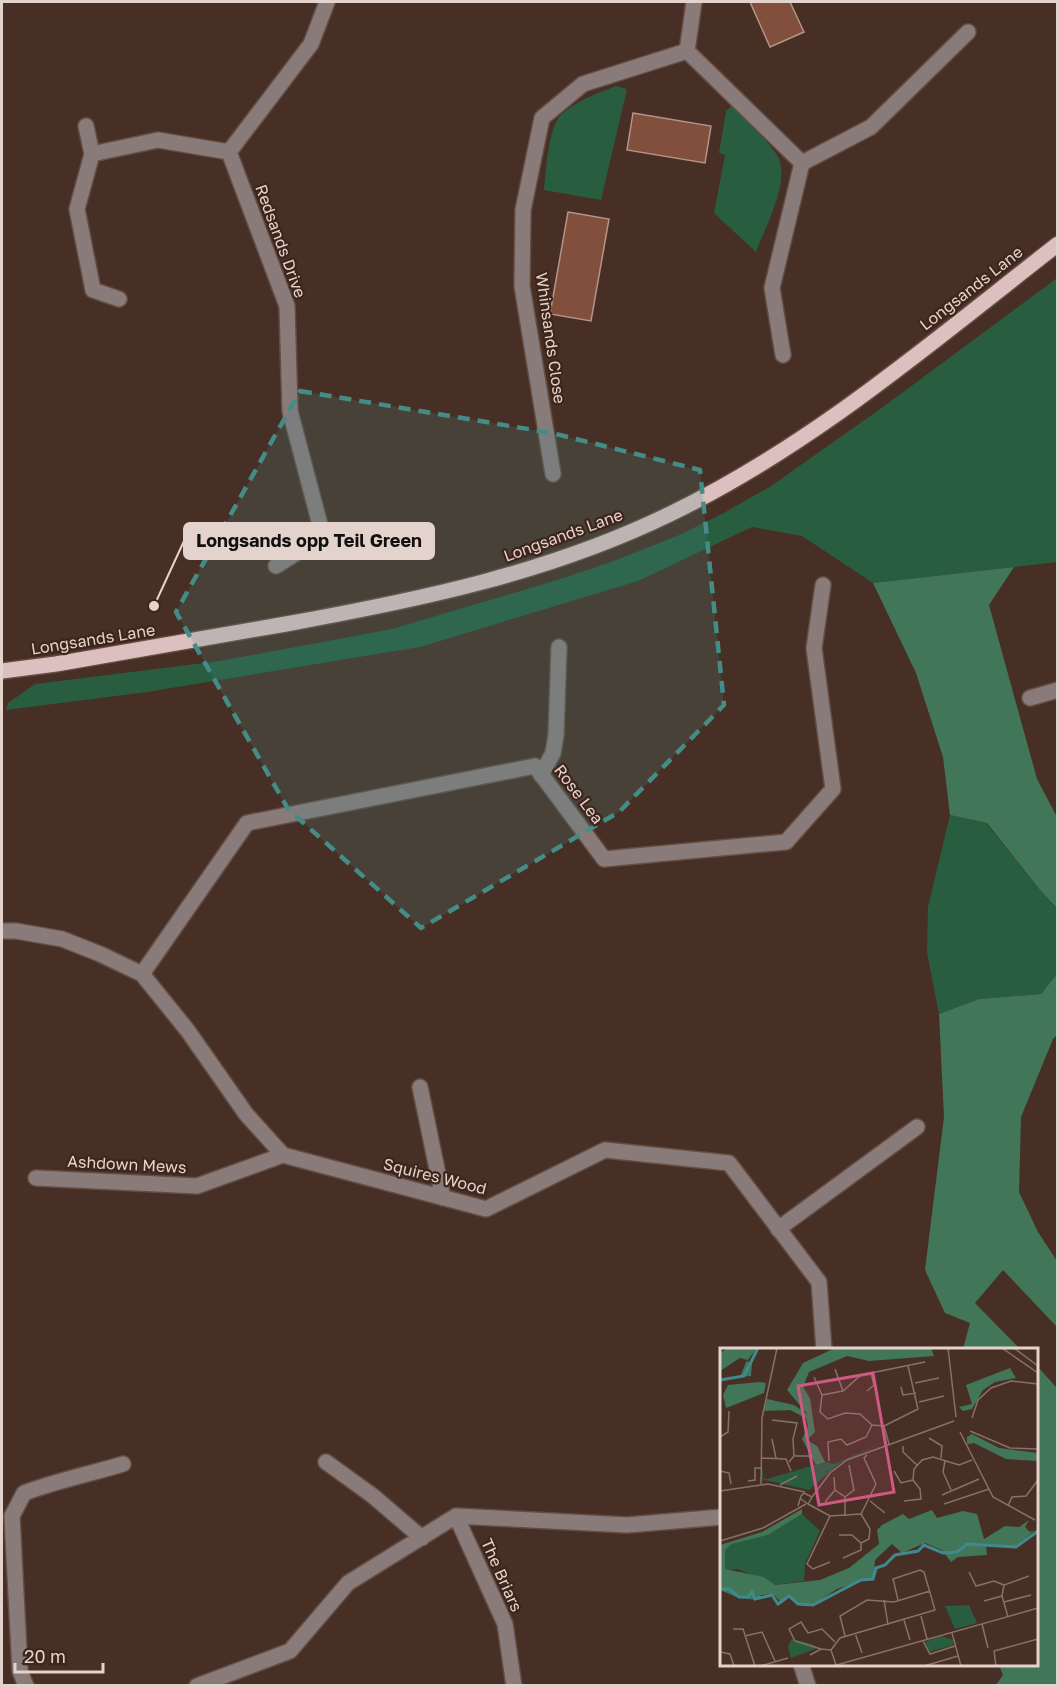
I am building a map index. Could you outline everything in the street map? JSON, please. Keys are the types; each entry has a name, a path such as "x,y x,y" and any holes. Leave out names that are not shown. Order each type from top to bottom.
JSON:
{"main road":[{"name":"Longsands Lane","path":"2,671 56,664 391,605 475,585 572,555 670,514 769,459 833,418 1058,244"}],"street":[{"path":"92,154 158,140 229,152 310,44 327,2"},
{"path":"694,2 687,51 802,163"},
{"path":"783,355 772,288 802,163 871,127 968,32"},
{"name":"Whinsands Close","path":"554,474 522,286 523,210 542,118 584,84 687,51"},
{"path":"86,126 92,154 77,209 93,290 118,299"},
{"name":"Redsands Drive","path":"229,152 286,306 290,411 323,536 276,566"},
{"name":"Rose Lea","path":"142,974 247,823 535,766 604,859 786,842 833,789 814,648 823,585"},
{"path":"541,775 553,753 556,735 559,647"},
{"path":"1030,698 1058,690"},
{"path":"2,930 62,939 142,974 188,1031 246,1114 283,1155"},
{"path":"420,1087 443,1198"},
{"path":"778,1229 917,1127"},
{"name":"Squires Wood","path":"283,1155 486,1209 605,1150 729,1164 819,1282 824,1348"},
{"name":"Ashdown Mews","path":"36,1178 197,1185 283,1155"},
{"path":"326,1462 374,1496 422,1538"},
{"path":"26,1686 20,1671 12,1516 24,1492 56,1481 123,1464"},
{"path":"197,1686 290,1651 348,1583 456,1516 627,1525 720,1517"},
{"name":"The Briars","path":"456,1516 505,1624 514,1686"},
{"path":"801,1666 808,1686"}],"highlighted area":[{"path":"300,391 552,433 700,470 724,705 619,812 421,928 288,809 176,612"}],"green space":[{"path":"616,86 627,89 601,200 544,190 548,149 557,120 562,114 588,97"},
{"path":"733,105 771,147 779,159 781,169 778,193 756,252 714,213 725,155 719,153 726,111"},
{"path":"1057,278 1057,562 873,583 802,536 752,527 638,581 420,647 147,692 6,710 8,703 35,684 220,661 392,629 554,581 677,536 771,486 883,407"},
{"path":"1014,567 989,605 1037,779 1057,817 1057,908 987,823 950,815 943,757 916,673 873,583"},
{"path":"950,815 986,823 1057,908 1057,974 1041,994 979,999 939,1014 927,952 928,907"},
{"path":"1057,974 1057,1035 1053,1039 1021,1117 1019,1192 1038,1232 1057,1261 1057,1327 1003,1270 975,1303 1019,1348 963,1348 970,1323 945,1313 925,1270 944,1117 939,1014 979,999 1041,994"},
{"path":"1038,1367 1057,1388 1057,1685 996,1685 1003,1675 999,1666 1038,1666"}],"building":[{"path":"750,2 790,2 804,32 770,47"},
{"path":"633,113 711,126 705,163 627,150"},
{"path":"568,212 609,219 591,321 550,314"}],"place":[{"name":"Longsands opp Teil Green","path":"154,606"}]}
